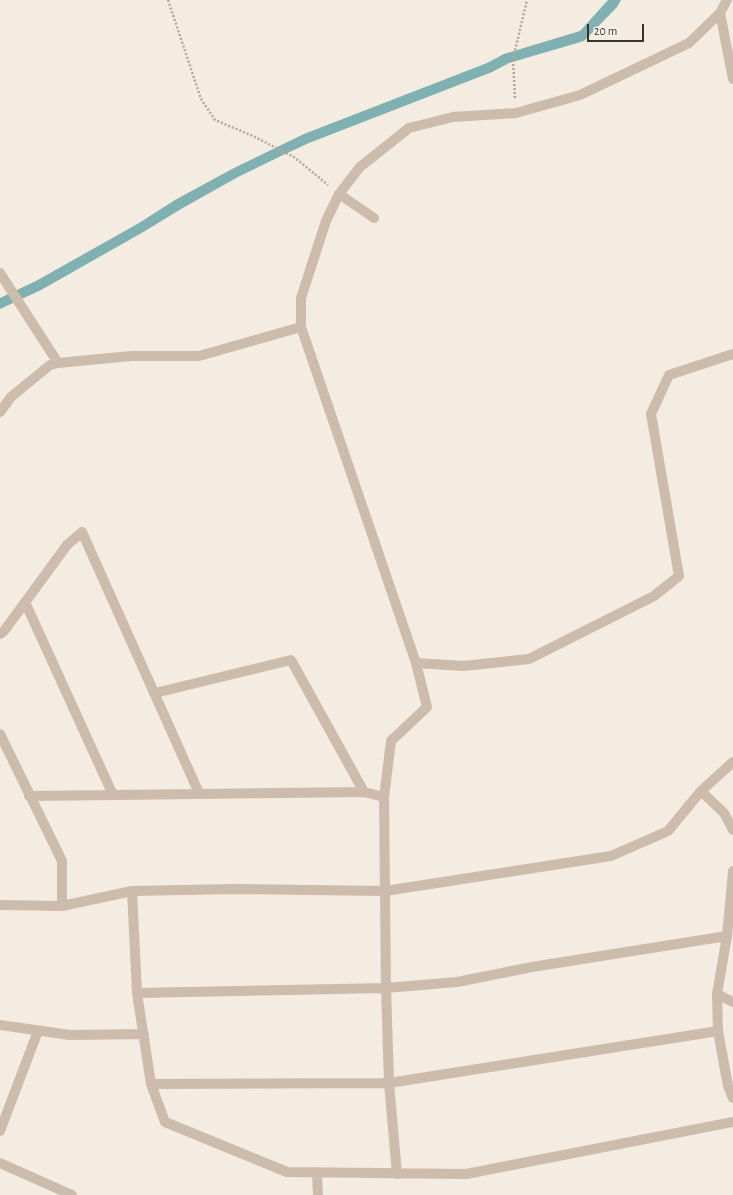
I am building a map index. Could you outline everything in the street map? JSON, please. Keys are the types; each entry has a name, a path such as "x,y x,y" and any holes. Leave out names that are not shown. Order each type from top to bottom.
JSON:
{"street":[{"path":"397,1174 389,1083 386,988 384,798 391,741 427,707 416,664 301,327 301,298 326,221 339,194 360,167 409,128 453,117 516,113 580,95 689,43 720,13 728,0"},
{"path":"720,13 733,79"},
{"path":"339,194 374,218"},
{"path":"0,273 58,363"},
{"path":"0,412 11,397 50,366 58,363 131,356 199,356 301,327"},
{"path":"416,664 464,666 529,659 654,596 679,576 652,414 669,375 733,354"},
{"path":"0,634 4,631 67,545 82,532 199,793"},
{"path":"25,602 113,795"},
{"path":"155,693 291,660 364,792"},
{"path":"0,734 62,861 62,906"},
{"path":"0,905 62,906 132,891 235,889 385,891 612,856 668,831 701,791 733,762"},
{"path":"701,791 724,813 733,830"},
{"path":"29,796 364,792 384,798"},
{"path":"733,870 727,936 717,994 718,1031 728,1086 733,1098"},
{"path":"132,891 137,993 151,1084 166,1122 287,1172 466,1174 733,1122"},
{"path":"137,993 386,988 457,982 532,967 727,936"},
{"path":"717,994 733,1002"},
{"path":"0,1025 70,1035 144,1034"},
{"path":"0,1130 38,1031"},
{"path":"151,1084 389,1083 718,1031"},
{"path":"0,1163 72,1195"},
{"path":"317,1173 318,1195"}],"path":[{"path":"168,0 201,99 215,120 253,136 294,157 339,194"},
{"path":"516,113 514,59 527,0"}],"water":[{"path":"608,0 621,0 617,7 584,41 509,63 492,72 309,143 238,177 41,290 0,309 0,298 36,281 139,223 175,200 232,169 304,134 487,63 504,54 580,31"}]}
